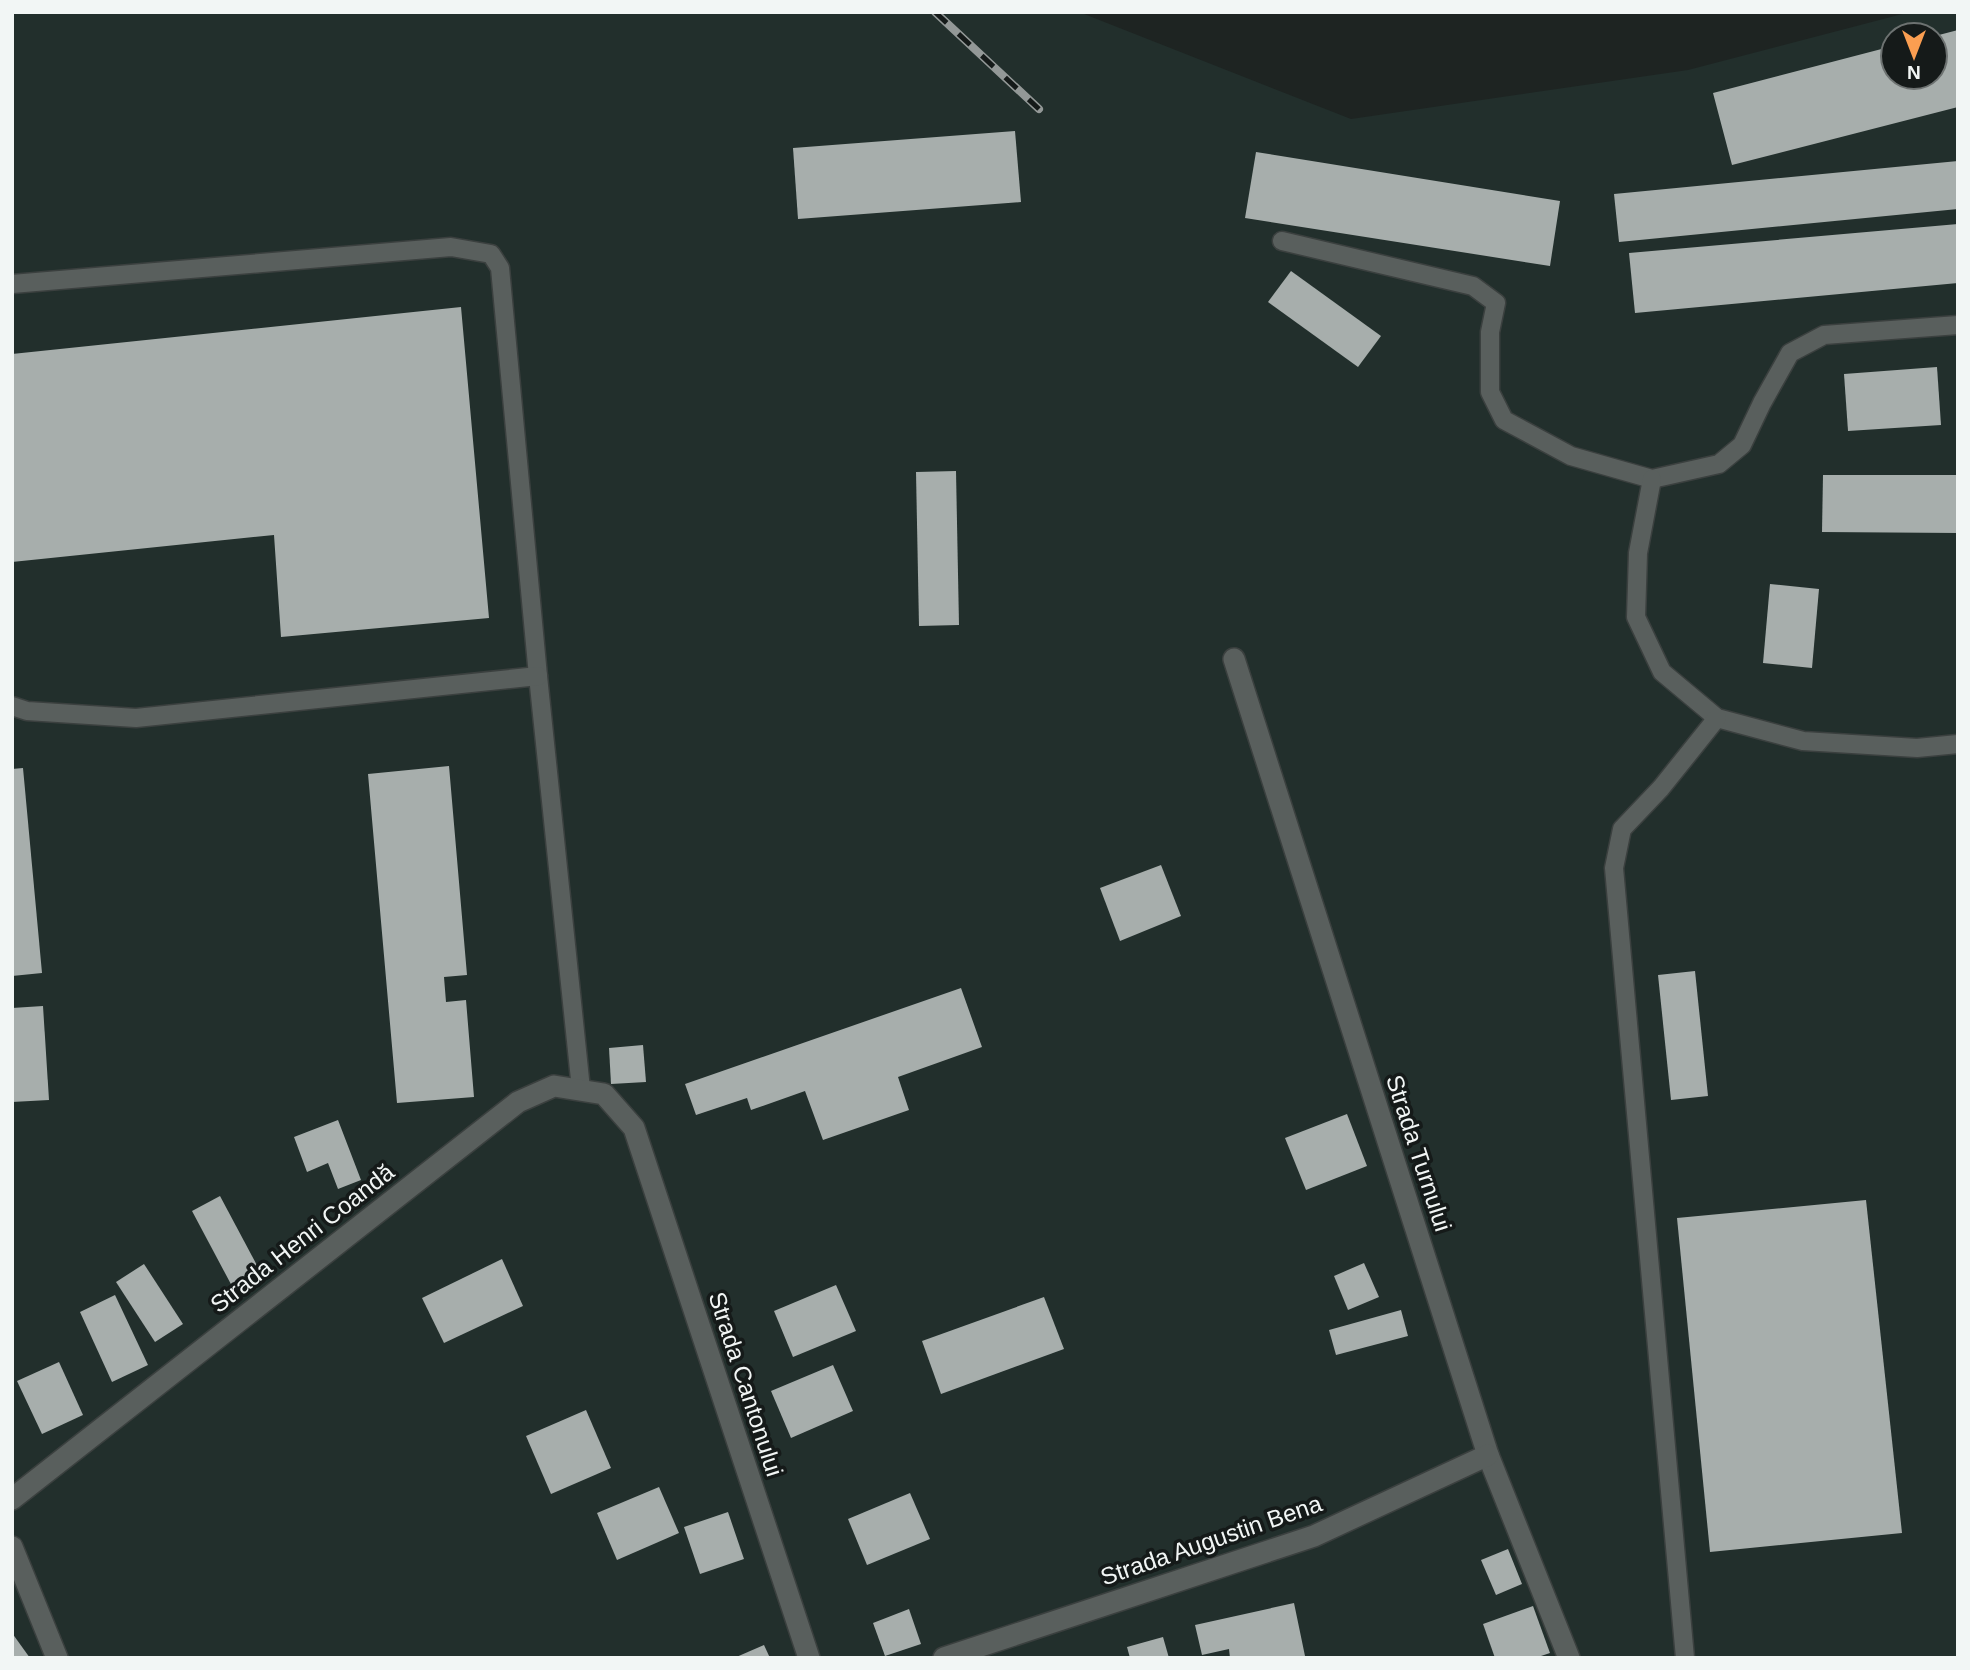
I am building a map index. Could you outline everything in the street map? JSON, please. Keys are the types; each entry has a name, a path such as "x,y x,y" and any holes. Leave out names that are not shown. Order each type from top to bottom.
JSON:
{"street":[{"name":"Strada Turnului","path":"1234,659 1488,1455 1569,1658"},
{"name":"Strada Henri Coandă","path":"12,1499 518,1102 554,1086 604,1094 634,1128"},
{"name":"Strada Cantonului","path":"634,1128 809,1658"},
{"name":"Strada Augustin Bena","path":"944,1658 1314,1536 1488,1455"},
{"path":"12,1547 57,1658"}],"lane":[{"path":"1282,241 1472,286 1496,303 1490,331 1490,392 1504,420 1571,456 1652,479 1718,464 1742,445 1790,354 1824,335 1958,325"},
{"path":"12,284 452,247 491,254 500,268 538,676 581,1089"},
{"path":"1652,479 1638,553 1636,617 1662,672 1717,718 1803,741 1917,748 1958,744"},
{"path":"12,706 27,711 136,718 538,676"},
{"path":"1685,1658 1614,868 1622,829 1661,788 1717,718"}],"shaded area":[{"path":"12,12 1079,12 1351,119 1688,70 1910,12 1958,12 1958,1658 12,1658"}],"building":[{"path":"1958,30 1958,107 1732,165 1713,93 1879,50 1879,91 1949,91 1949,32"},
{"path":"1015,131 1021,202 798,219 793,148"},
{"path":"1256,152 1560,201 1550,266 1245,218"},
{"path":"1958,161 1958,209 1619,242 1614,194"},
{"path":"1958,224 1958,283 1635,313 1629,253"},
{"path":"1291,271 1381,336 1358,367 1268,302"},
{"path":"461,307 489,618 281,637 274,535 12,562 12,354"},
{"path":"1937,367 1941,425 1848,431 1844,374"},
{"path":"956,471 959,625 919,626 916,472"},
{"path":"1823,475 1958,475 1958,533 1822,532"},
{"path":"1770,584 1819,589 1812,668 1763,663"},
{"path":"449,766 467,975 444,977 446,1002 466,1000 474,1097 397,1103 368,774"},
{"path":"23,768 42,973 12,976 12,769"},
{"path":"1161,865 1181,916 1120,941 1100,888"},
{"path":"1695,971 1708,1096 1671,1100 1658,975"},
{"path":"961,988 982,1047 898,1077 909,1110 823,1140 805,1091 751,1110 747,1098 696,1115 685,1084"},
{"path":"43,1006 49,1100 12,1102 12,1008"},
{"path":"643,1045 646,1082 611,1084 609,1048"},
{"path":"1347,1114 1367,1166 1306,1190 1285,1138"},
{"path":"338,1120 361,1180 338,1189 328,1163 307,1172 294,1137"},
{"path":"220,1196 261,1273 233,1288 192,1211"},
{"path":"1866,1200 1902,1533 1710,1552 1677,1218"},
{"path":"502,1259 523,1306 444,1343 422,1298"},
{"path":"1364,1263 1379,1297 1348,1310 1334,1276"},
{"path":"144,1264 183,1324 155,1342 116,1282"},
{"path":"836,1285 856,1331 793,1357 774,1311"},
{"path":"115,1295 148,1365 112,1382 80,1312"},
{"path":"1044,1297 1064,1349 941,1394 922,1341"},
{"path":"1401,1310 1408,1336 1336,1355 1329,1330"},
{"path":"59,1362 83,1415 42,1434 17,1381"},
{"path":"833,1365 853,1411 791,1438 771,1391"},
{"path":"586,1410 611,1468 551,1494 526,1436"},
{"path":"659,1487 679,1533 617,1560 597,1513"},
{"path":"910,1493 930,1539 867,1565 848,1519"},
{"path":"728,1512 744,1559 700,1574 684,1527"},
{"path":"1508,1549 1522,1584 1496,1595 1481,1560"},
{"path":"1294,1603 1305,1656 1230,1658 1229,1649 1202,1655 1195,1625"},
{"path":"1533,1606 1550,1653 1535,1658 1495,1658 1483,1624"},
{"path":"909,1609 921,1644 885,1656 873,1623"},
{"path":"12,1633 30,1658 12,1658"},
{"path":"1163,1637 1169,1658 1130,1658 1127,1647"},
{"path":"764,1645 770,1658 734,1658"}],"railway":[{"path":"935,12 1039,109"}]}
